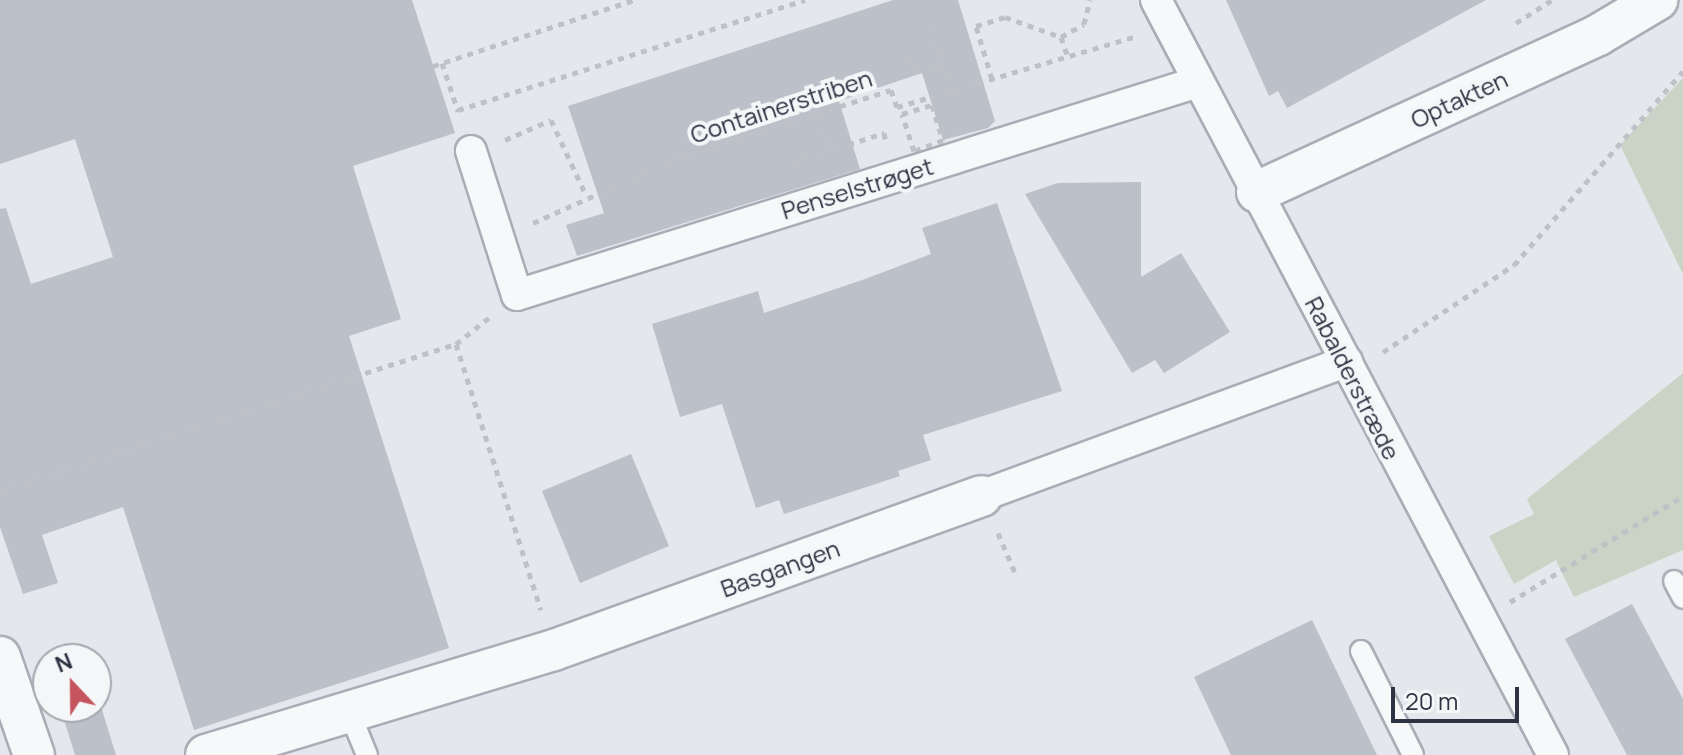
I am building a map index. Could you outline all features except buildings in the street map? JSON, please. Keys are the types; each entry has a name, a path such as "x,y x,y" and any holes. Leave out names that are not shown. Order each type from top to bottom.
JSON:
{"street":[{"name":"Rabalderstræde","path":"1156,0 1349,366 1477,620 1553,755"},
{"name":"Optakten","path":"1257,192 1598,35 1657,0"},
{"name":"Penselstrøget","path":"517,295 1198,82"},
{"path":"471,151 517,295"},
{"name":"Basgangen","path":"206,755 554,650 1349,366"},
{"path":"0,657 34,755"}],"lane":[{"path":"1361,651 1413,755"},
{"path":"349,711 367,755"}],"path":[{"path":"433,66 634,0"},
{"path":"458,110 805,0"},
{"path":"992,79 976,26 1005,17 1061,37 1084,24 1090,0"},
{"path":"932,28 949,91"},
{"name":"Containerstriben","path":"571,202 585,193 891,90 897,107 1142,35"},
{"path":"1061,37 1068,57"},
{"path":"903,45 915,72 940,64"},
{"path":"442,63 471,151"},
{"path":"1349,366 1514,265 1683,71"},
{"path":"897,107 909,135"},
{"path":"816,114 829,152"},
{"path":"513,137 551,120 585,193"},
{"path":"0,491 456,344 517,295"},
{"path":"456,344 554,650"},
{"path":"1477,620 1643,527 1683,496"}],"green space":[{"path":"1683,78 1683,274 1620,145"},
{"path":"1683,373 1683,550 1574,597 1556,560 1514,584 1489,536 1534,514 1527,499"}]}
